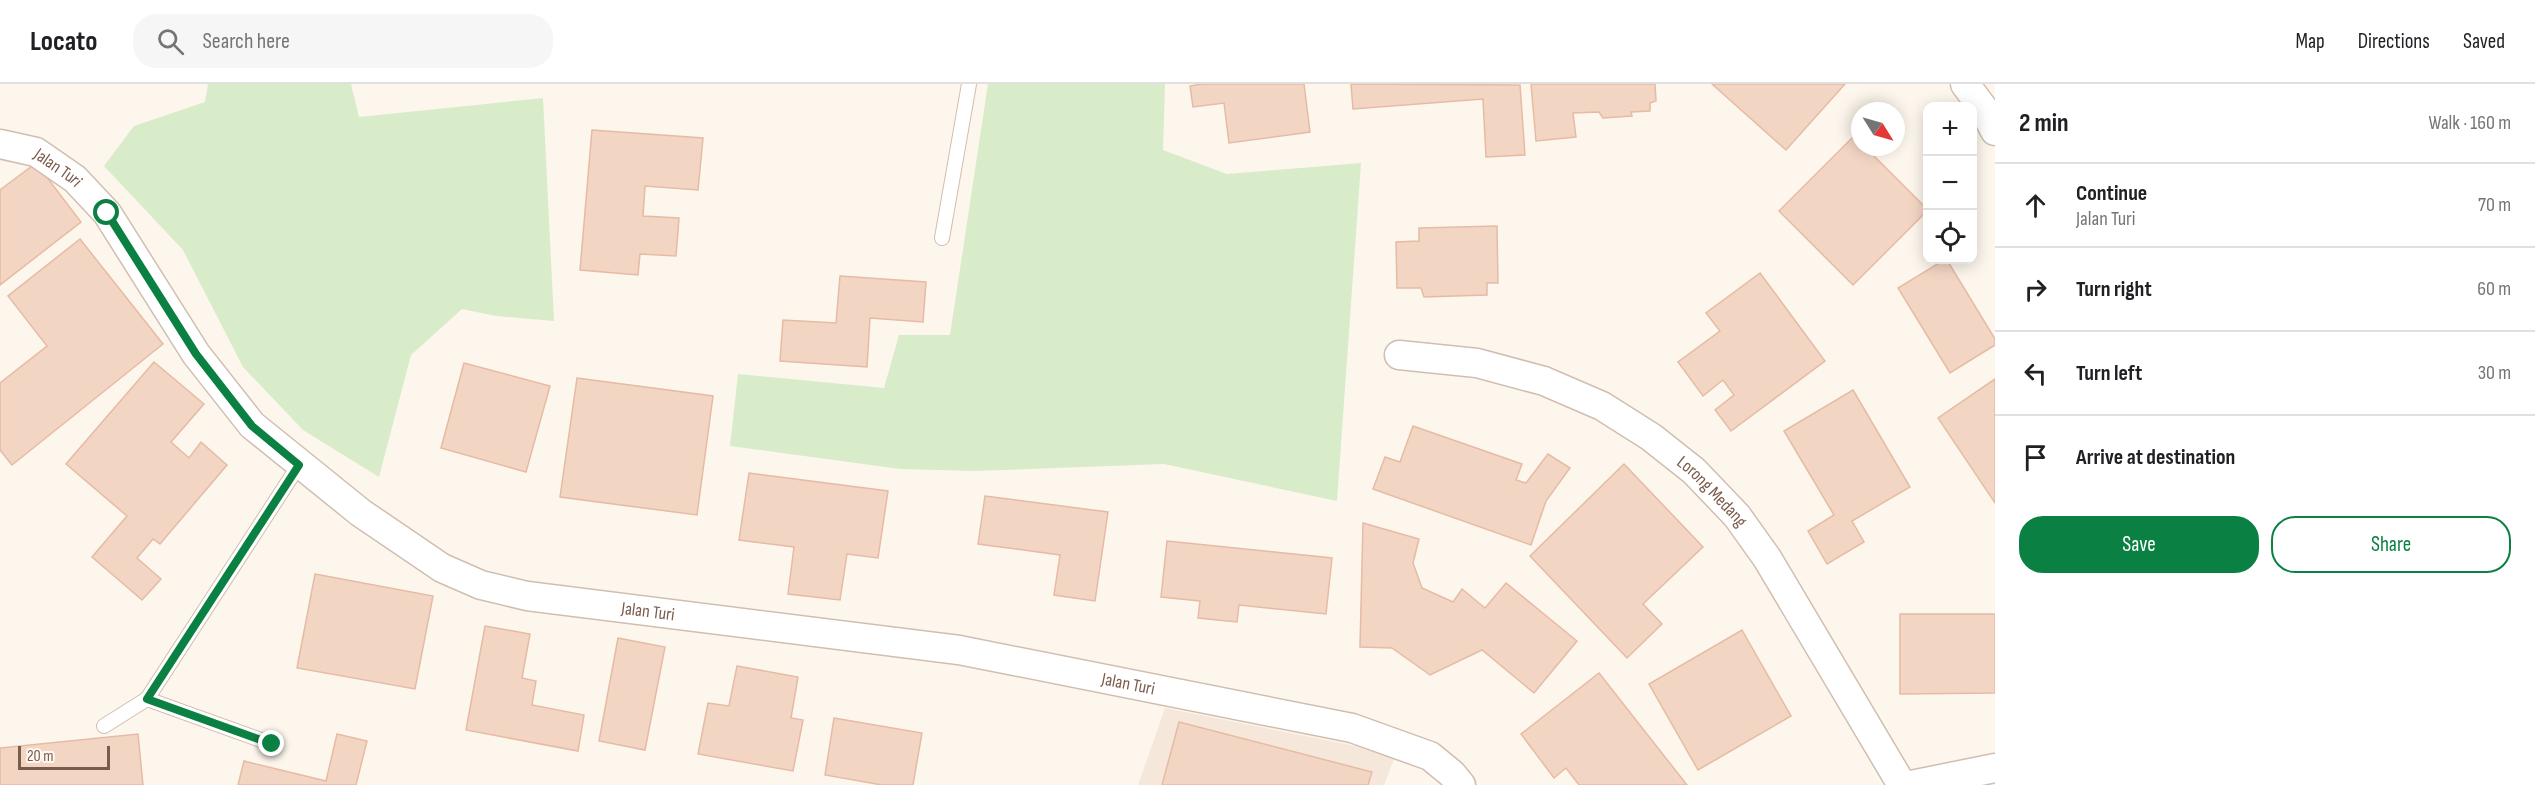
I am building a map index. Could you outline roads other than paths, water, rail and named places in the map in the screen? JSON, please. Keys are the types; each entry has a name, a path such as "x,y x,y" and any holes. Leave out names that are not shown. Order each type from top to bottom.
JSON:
{"street":[{"path":"1965,84 1983,108 1995,131"},
{"name":"Jalan Turi","path":"0,144 36,152 75,178 107,213 203,363 252,426 361,513 442,568 481,585 527,596 959,650 1340,726 1430,756 1452,774 1461,785"},
{"name":"Lorong Medang","path":"1399,355 1477,363 1544,381 1602,406 1651,437 1694,471 1737,516 1767,558 1902,785"},
{"path":"1911,785 1995,768"}],"lane":[{"path":"942,238 969,84"},
{"path":"104,726 147,699 299,465"},
{"path":"147,699 272,744"}]}
